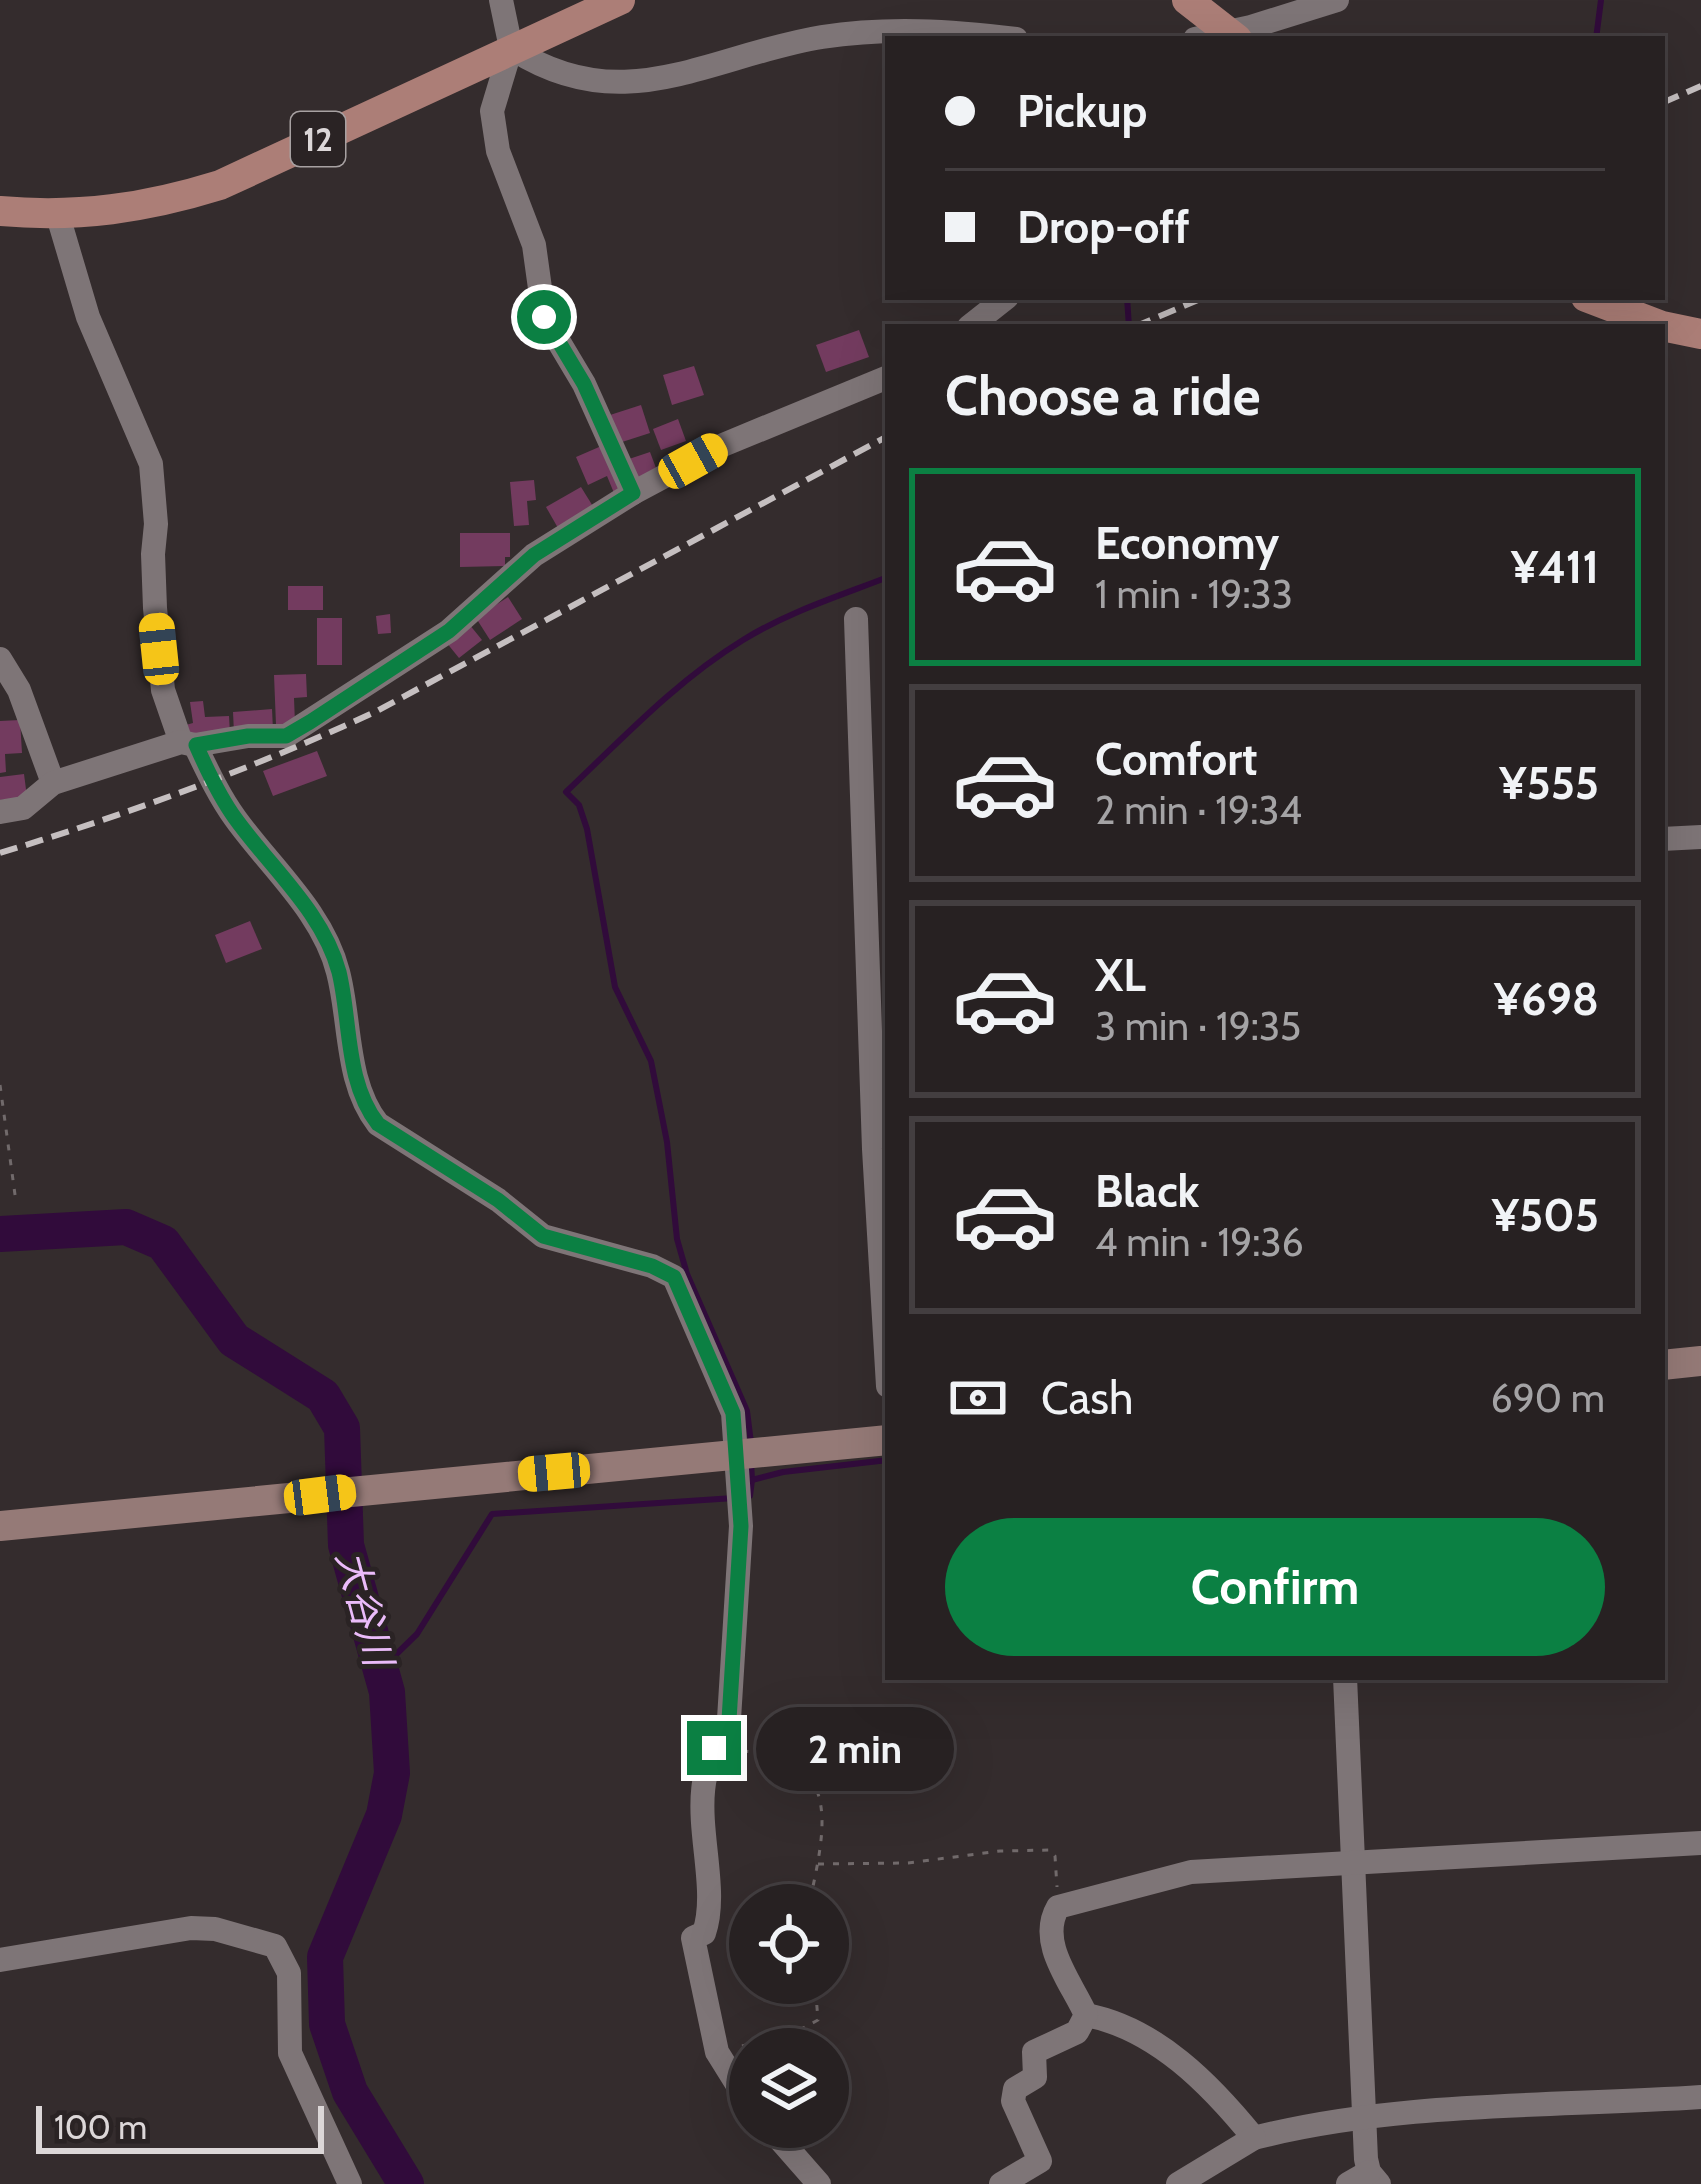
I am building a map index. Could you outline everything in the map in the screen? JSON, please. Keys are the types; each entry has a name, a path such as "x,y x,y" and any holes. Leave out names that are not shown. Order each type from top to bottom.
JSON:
{"main road":[{"name":"12","path":"0,211 58,216 165,202 220,185 620,0"},
{"path":"1188,0 1234,36"},
{"path":"1594,300 1657,324"},
{"path":"1665,327 1701,334"}],"street":[{"path":"501,0 511,48 492,111 498,152 534,245 544,317 584,384 633,493"},
{"path":"1209,36 1337,0"},
{"path":"511,48 564,76 638,83 823,37 928,30 987,36"},
{"path":"58,216 88,316 151,464 156,524 154,608 163,690 188,743 235,818 299,899 328,945 338,971 353,1065 369,1112 378,1124 498,1200 543,1236 652,1266 674,1277 733,1413 747,1453 740,1499 728,1736 719,1743 707,1770 709,1918 704,1933 693,1938 717,2052 729,2071"},
{"path":"973,324 1003,300"},
{"path":"0,812 23,808 53,783 188,743 286,736 449,631 534,555 633,493 723,445 885,377"},
{"path":"856,620 876,882 885,1260"},
{"path":"0,659 19,690 53,783"},
{"path":"1665,839 1701,837"},
{"path":"1665,1365 1701,1361"},
{"path":"0,1526 885,1440"},
{"path":"1345,1680 1365,2180"},
{"path":"1086,2015 1054,1953 1053,1916 1058,1907 1191,1872 1701,1843"},
{"path":"0,1960 191,1928 215,1929 275,1946 289,1973 290,2053 350,2184"},
{"path":"1086,2015 1114,2020 1171,2055 1220,2095 1254,2138"},
{"path":"1000,2184 1040,2161 1013,2101 1015,2089 1035,2077 1034,2052 1077,2032 1086,2015"},
{"path":"1178,2184 1254,2138 1309,2124 1366,2116 1701,2097"},
{"path":"787,2148 819,2184"}],"path":[{"path":"0,1084 16,1202"},
{"path":"719,1743 732,1750 768,1752 796,1762 812,1777 820,1802 814,1884"},
{"path":"818,1864 908,1863 1050,1850 1055,1856 1058,1907"},
{"path":"717,2052 809,2027 818,2020 819,2004"}],"building":[{"path":"859,330 869,357 826,372 816,345"},
{"path":"694,366 704,395 672,405 663,375"},
{"path":"641,405 650,433 619,443 610,415"},
{"path":"678,419 686,441 661,450 653,429"},
{"path":"606,444 625,488 614,493 607,476 588,485 576,457"},
{"path":"650,452 659,476 638,484 629,459"},
{"path":"534,480 536,500 527,501 529,525 514,526 510,482"},
{"path":"581,487 594,508 558,528 546,507"},
{"path":"460,533 510,533 505,566 460,567"},
{"path":"288,586 323,586 323,610 288,610"},
{"path":"508,597 522,619 490,640 476,618"},
{"path":"390,614 391,633 378,634 376,616"},
{"path":"317,618 342,618 342,665 317,665"},
{"path":"469,624 482,640 459,658 446,642"},
{"path":"306,674 307,697 294,698 295,724 276,725 274,675"},
{"path":"203,701 205,717 229,716 230,733 185,737 182,726 193,723 190,702"},
{"path":"272,709 273,730 234,733 233,712"},
{"path":"20,720 22,753 5,754 6,772 0,773 0,721"},
{"path":"317,751 327,776 273,796 263,771"},
{"path":"24,774 27,797 0,800 0,777"},
{"path":"250,921 262,949 226,963 215,935"}],"waterway":[{"path":"1596,36 1601,0"},
{"path":"1127,300 1129,324"},
{"path":"751,1443 747,1411 687,1274 677,1239 667,1142 651,1061 615,987 587,829 579,805 566,792 650,712 718,656 778,621 885,578"},
{"name":"大谷川","path":"0,1234 126,1227 163,1243 234,1340 323,1396 342,1428 346,1545 387,1692 392,1773 384,1815 325,1957 327,2024 350,2092 406,2184"},
{"path":"747,1497 752,1480 885,1460"},
{"path":"751,1462 752,1480"},
{"path":"380,1670 417,1634 492,1514 734,1498"}],"railway":[{"path":"1665,102 1701,86"},
{"path":"1141,324 1198,300"},
{"path":"0,853 190,789 375,712 885,438"}],"route":[{"path":"544,317 584,384 633,493 534,555 449,631 335,708 286,736 248,736 196,745 235,818 310,914 328,945 338,971 353,1065 369,1112 378,1124 498,1200 543,1236 652,1266 674,1277 733,1413 740,1486 728,1736 714,1748"}]}
